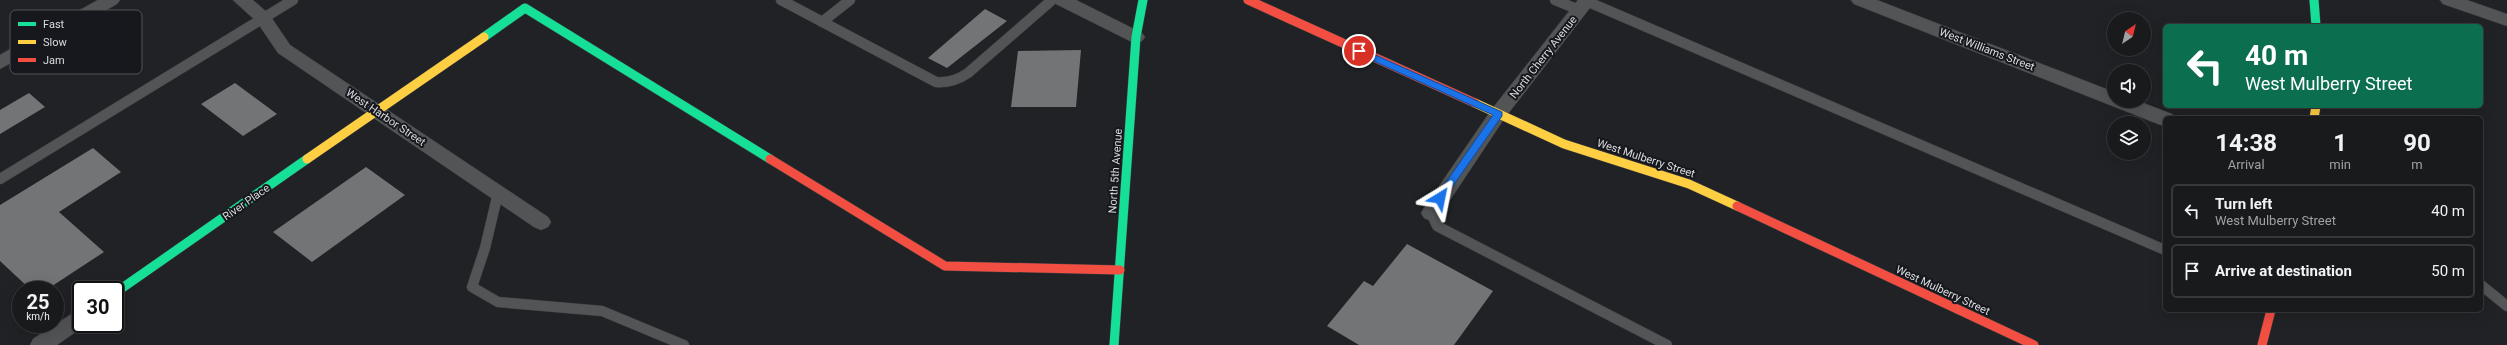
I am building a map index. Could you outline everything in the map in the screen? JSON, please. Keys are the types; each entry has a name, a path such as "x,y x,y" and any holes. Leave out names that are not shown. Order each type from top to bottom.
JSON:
{"street":[{"path":"93,10 111,0"},
{"name":"West Harbor Street","path":"242,0 263,18 284,49 541,222"},
{"path":"1062,0 1136,37"},
{"name":"North 5th Avenue","path":"1114,345 1136,37 1143,0"},
{"name":"West Mulberry Street","path":"1248,0 1564,144 1689,184 2034,345"},
{"name":"West Williams Street","path":"1860,0 2107,96"},
{"path":"2314,0 2316,24"},
{"path":"2449,0 2507,20"},
{"name":"North Cherry Avenue","path":"1431,213 1498,114 1584,4"},
{"name":"River Place","path":"124,287 525,8 945,266 1120,270"},
{"path":"0,63 10,57"},
{"path":"2137,108 2163,118"},
{"path":"2262,345 2270,312"},
{"path":"40,345 72,323"}],"lane":[{"path":"0,179 293,0"},
{"path":"781,0 936,82 949,83 959,80 968,73 1052,0"},
{"path":"822,22 850,0"},
{"path":"1555,0 1584,4 2163,249"},
{"path":"498,193 485,248 472,287 498,302 602,311 684,345"},
{"path":"1431,213 1437,226 1667,345"},
{"path":"2483,287 2507,306"}],"building":[{"path":"985,9 1007,21 947,68 928,58"},
{"path":"1081,50 1076,107 1011,107 1018,51"},
{"path":"235,83 277,114 243,136 201,104"},
{"path":"29,93 45,107 0,134 0,110"},
{"path":"93,148 121,172 59,212 104,252 60,281 21,281 0,261 0,205"},
{"path":"366,167 405,195 312,262 273,232"},
{"path":"1407,244 1493,291 1454,345 1359,345 1327,326 1364,281 1373,286"}],"traffic: fast":[{"path":"1114,345 1136,37 1143,0"},
{"path":"2314,0 2316,24"},
{"path":"484,37 525,8 770,159"},
{"path":"124,287 307,159"}],"traffic: slow":[{"path":"307,159 484,37"},
{"path":"1475,103 1564,144 1689,184 1737,206"},
{"path":"2314,116 2316,108"}],"traffic: jam":[{"path":"1248,0 1475,103"},
{"path":"770,159 945,266 1120,270"},
{"path":"1737,206 2034,345"},
{"path":"2262,345 2270,312"}],"route":[{"path":"1359,51 1498,114 1440,198"}]}
